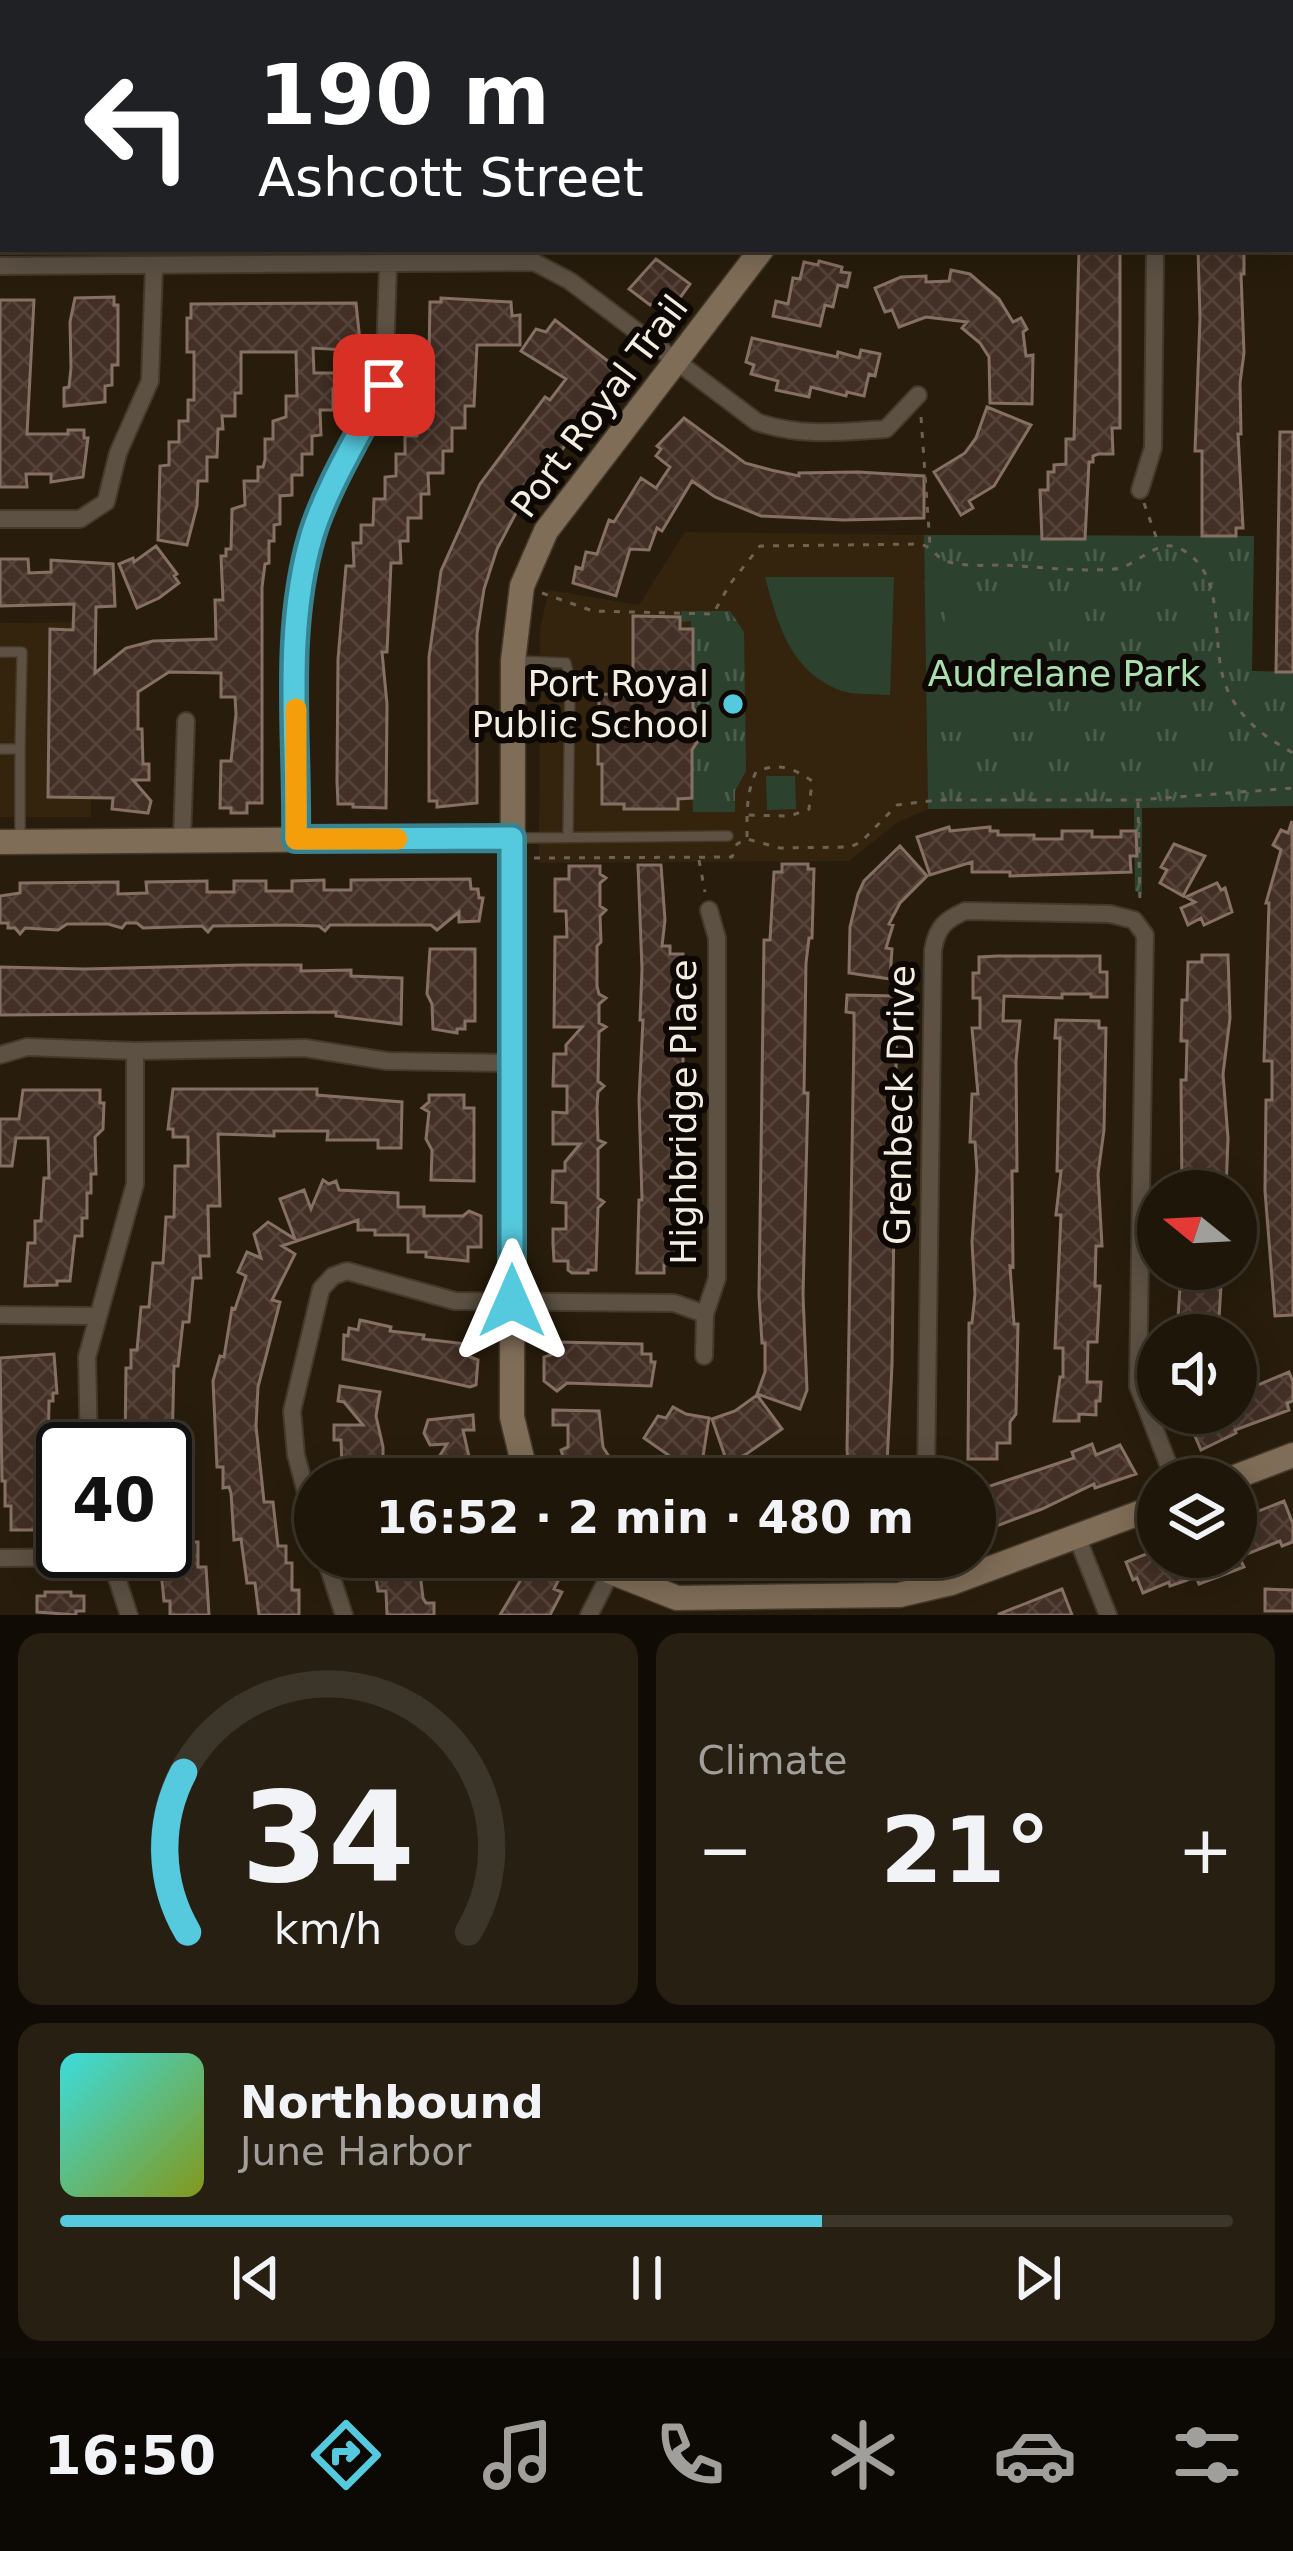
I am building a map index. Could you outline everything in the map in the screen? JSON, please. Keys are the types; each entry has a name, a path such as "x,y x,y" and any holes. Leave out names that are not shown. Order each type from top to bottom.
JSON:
{"street":[{"name":"Port Royal Trail","path":"521,1458 512,1417 512,1301 519,848 513,661 522,586 546,531 760,252"},
{"path":"1140,490 1153,448 1155,252"},
{"path":"0,266 534,262 569,281 757,422 798,434 886,429 918,395"},
{"path":"296,839 298,597 314,529 384,385 388,266"},
{"path":"0,519 80,519 106,502 118,453 150,381 154,267"},
{"path":"182,840 186,722"},
{"path":"10,842 296,839 519,848"},
{"name":"Highbridge Place","path":"704,1356 705,1314 717,1278 717,938 709,910"},
{"name":"Grenbeck Drive","path":"926,1458 935,935 945,920 965,911 1110,914 1135,920"},
{"path":"1135,920 1145,935 1138,1386 1166,1458"},
{"path":"0,1055 27,1047 136,1051 304,1048 402,1062 513,1063"},
{"path":"87,1422 85,1393 96,1316 134,1184 136,1051"},
{"name":"Highbridge Place","path":"297,1458 292,1411 320,1289 340,1273 358,1272 455,1301 674,1303 705,1314"},
{"path":"0,1315 96,1316"},
{"path":"1257,1469 1293,1455"},
{"path":"626,1578 677,1598 697,1600 899,1595 951,1583 1137,1514"},
{"path":"1077,1537 1108,1615"},
{"path":"0,1558 36,1557"},
{"path":"117,1578 129,1615"},
{"path":"332,1578 344,1615"},
{"path":"589,1615 608,1578"},
{"path":"949,1578 951,1583"}],"lane":[{"path":"0,652 22,652 20,748 10,842"},
{"path":"513,661 566,663 570,680 568,837"},
{"path":"0,749 20,748"},
{"path":"519,848 568,837 728,836"}],"path":[{"path":"918,395 931,547"},
{"path":"1140,490 1160,547"},
{"path":"522,586 593,611 713,614 761,545 921,544 954,563 1105,569 1129,566 1168,545 1183,550 1206,573 1219,661 1229,693 1258,730 1293,753"},
{"path":"747,814 790,816 809,809 812,781 796,769 769,766 756,772 748,789 747,814 747,839"},
{"path":"519,848 698,859 732,857 737,844 747,839 780,848 850,848 897,805 938,800 1138,800 1293,788"},
{"path":"1135,920 1141,904 1138,800"},
{"path":"698,859 709,910"}],"shaded area":[{"name":"Port Royal Public School","path":"685,532 924,535 928,809 898,822 849,861 539,863 540,628 549,590 639,605"},
{"path":"91,622 91,817 0,817 0,623"}],"green space":[{"name":"Audrelane Park","path":"924,535 1254,536 1252,671 1293,672 1293,806 1142,808 1142,894 1135,891 1134,808 928,809"},
{"path":"765,577 894,577 890,695 842,691 810,672 781,629"},
{"path":"945,596 1043,597 1042,732 944,732"},
{"path":"681,611 730,611 744,632 746,771 735,791 735,812 693,812 692,750 701,737 701,716 692,706 691,621 681,622"},
{"path":"766,776 795,776 796,809 767,810"}],"building":[{"path":"1079,252 1120,252 1120,428 1112,428 1113,454 1098,454 1089,462 1085,539 1042,539 1040,490 1048,490 1048,472 1054,472 1054,465 1066,464 1066,439 1074,439"},
{"path":"1198,252 1244,252 1238,434 1243,528 1236,528 1236,536 1202,536 1202,451 1195,451"},
{"path":"656,259 690,284 671,310 658,300 650,305 629,289"},
{"path":"819,261 850,273 847,287 838,285 833,307 825,305 820,326 773,316 776,301 788,304 793,278 800,279 804,262 818,265"},
{"path":"951,270 970,274 999,299 1013,322 1021,318 1027,329 1023,332 1026,356 1033,355 1032,404 990,403 989,357 962,328 967,322 926,317 899,327 892,310 885,312 875,288 901,277 949,281"},
{"path":"114,297 118,365 112,365 112,385 105,386 105,402 64,406 75,298"},
{"path":"441,298 511,302 512,316 520,315 520,345 477,345 474,406 465,406 465,428 452,428 452,451 443,451 443,473 428,473 429,494 421,494 421,518 408,518 408,541 400,541 401,563 391,563 387,652 382,652 387,704 386,808 353,807 338,804 337,781 338,659 346,566 354,566 353,543 361,543 361,525 373,525 374,499 385,499 385,477 396,476 396,454 405,454 405,436 417,436 418,410 428,409 430,302 441,302"},
{"path":"0,300 34,300 27,434 84,430 88,438 83,477 51,482 51,474 26,474 27,487 0,487"},
{"path":"356,303 361,351 313,348 314,373 344,373 344,389 333,389 333,410 320,410 321,435 312,436 312,454 302,454 302,475 292,475 292,495 280,496 280,524 274,525 274,541 269,541 262,587 262,803 247,803 247,813 220,808 221,761 231,761 236,714 235,697 221,697 221,673 169,672 138,692 138,729 142,729 143,764 149,764 149,780 133,780 151,801 148,813 112,809 113,798 48,797 50,629 73,630 74,604 0,606 0,559 28,559 29,573 51,572 51,560 113,564 115,606 96,607 95,673 126,648 153,641 216,639 215,600 223,600 221,556 231,549 232,509 245,505 244,481 258,481 265,439 273,439 273,421 286,417 286,396 297,396 296,352 241,352 241,393 235,393 235,416 222,416 217,457 207,457 207,481 198,481 187,545 158,540 160,466 169,465 169,442 179,442 179,421 188,421 188,400 194,400 194,352 187,352 191,304"},
{"path":"555,320 622,372 610,386 617,391 601,413 596,409 572,436 516,513 497,549 477,634 477,803 437,807 437,801 429,801 429,657 441,571 480,484 545,397 550,400 566,379 521,351 536,329 546,332"},
{"path":"752,338 837,357 838,352 859,358 861,350 880,354 864,396 811,387 809,397 776,390 778,381 751,374 754,365 746,362"},
{"path":"987,407 1031,425 994,486 969,501 973,508 961,515 934,472 965,453"},
{"path":"684,418 745,463 771,470 799,476 858,472 924,476 924,518 761,516 715,497 692,481 662,531 657,528 649,550 630,549 616,596 573,583 576,567 582,569 586,552 597,554 609,520 614,522 641,478 656,488 670,467 656,456 661,449 657,446"},
{"path":"1280,432 1293,432 1293,672 1276,672"},
{"path":"156,546 179,583 137,608 119,564 133,558 134,562"},
{"path":"633,616 680,617 680,629 693,629 693,708 700,718 701,736 692,750 692,798 678,799 678,809 602,804 602,764 598,764 593,730 599,718 599,694 633,695"},
{"path":"1292,821 1293,1315 1275,1316 1265,1191 1266,1100 1272,1100 1272,1061 1264,1061 1266,903 1281,850 1273,845 1281,830 1288,833"},
{"path":"949,827 950,831 990,827 998,835 1034,835 1034,839 1062,839 1062,831 1121,837 1121,831 1136,831 1137,856 1130,856 1131,872 1010,876 1010,872 972,872 972,862 930,875 917,837"},
{"path":"1174,844 1205,856 1183,896 1160,883 1167,870 1161,867"},
{"path":"900,846 927,876 900,903 889,924 893,925 886,948 892,949 890,979 849,973 850,927 858,894 864,881"},
{"path":"782,864 808,864 808,869 814,869 812,938 806,963 804,1093 808,1093 803,1295 807,1390 800,1409 757,1394 765,1372 759,1296 764,940 770,940 774,872 782,872"},
{"path":"638,865 661,865 662,946 670,946 670,954 683,954 683,1265 664,1265 664,1273 637,1273 643,1020"},
{"path":"569,866 600,866 606,878 600,883 600,906 606,910 600,916 597,946 597,986 606,998 599,1004 599,1023 606,1027 599,1032 598,1081 604,1086 598,1092 597,1107 598,1140 605,1143 598,1149 598,1198 604,1202 598,1208 596,1270 588,1273 572,1273 568,1261 554,1261 553,1244 553,1229 566,1229 566,1203 552,1202 553,1171 565,1171 565,1162 580,1144 553,1144 553,1112 567,1113 567,1086 553,1086 554,1054 566,1054 566,1045 582,1027 554,1027 555,937 567,937 566,911 555,911 555,879 569,879"},
{"path":"470,879 471,889 478,889 483,898 479,921 459,922 459,912 437,930 431,925 330,925 325,931 319,926 287,925 213,926 208,932 202,926 143,928 126,923 122,928 67,924 58,930 25,928 20,934 8,928 8,923 0,923 0,896 20,893 20,883 118,882 118,894 147,893 146,882 207,881 207,892 234,892 234,881 266,881 266,891 292,891 292,881 324,880 324,890 351,890 351,880"},
{"path":"1217,883 1221,890 1225,888 1232,912 1204,925 1201,918 1188,925 1181,908 1195,902 1186,897"},
{"path":"430,949 475,949 475,1021 465,1021 465,1029 457,1033 433,1029 427,994"},
{"path":"1202,955 1228,955 1230,1018 1223,1074 1227,1170 1182,1170 1181,1080 1186,1080 1187,1041 1181,1041 1182,1000 1187,1000 1188,962 1202,962"},
{"path":"1100,956 1100,972 1107,972 1107,997 1004,996 1003,1021 1020,1021 1010,1266 1014,1324 1018,1324 1016,1414 1010,1422 1010,1443 997,1443 997,1459 968,1458 977,1171 975,1142 970,1142 972,1094 978,1094 972,1028 980,1028 980,998 973,998 973,973 979,973 979,957"},
{"path":"301,965 301,971 351,970 351,976 402,978 401,1024 336,1016 336,1012 0,1015 0,967"},
{"path":"847,995 897,996 887,1458 848,1458 854,1013 846,1012"},
{"path":"1056,1020 1099,1021 1099,1028 1106,1028 1098,1174 1102,1246 1096,1246 1097,1342 1088,1342 1087,1382 1101,1382 1100,1401 1096,1401 1096,1415 1079,1414 1079,1421 1054,1421 1063,1377 1063,1348 1055,1348 1061,1215 1056,1215 1061,1171 1057,1171 1060,1038 1055,1038"},
{"path":"173,1089 317,1089 317,1095 402,1102 401,1148 378,1148 378,1140 327,1140 328,1131 218,1134 220,1206 208,1206 209,1256 200,1256 201,1278 193,1278 189,1322 183,1322 178,1366 174,1366 173,1422 125,1422 126,1368 131,1368 131,1350 137,1350 141,1307 149,1307 153,1263 163,1263 166,1217 174,1217 175,1166 188,1166 188,1137 173,1137 173,1129 168,1129"},
{"path":"23,1090 100,1090 100,1103 104,1103 103,1129 95,1137 96,1174 91,1174 91,1193 87,1193 87,1218 82,1218 82,1236 75,1236 70,1281 57,1281 57,1285 25,1286 28,1243 35,1243 44,1178 49,1178 48,1138 16,1138 12,1166 0,1166 0,1119 19,1119"},
{"path":"429,1095 464,1095 464,1108 474,1108 474,1181 431,1180 432,1150 426,1139 429,1112 422,1108"},
{"path":"323,1180 336,1181 339,1190 398,1193 398,1207 424,1207 424,1216 463,1216 469,1211 481,1216 481,1247 468,1247 468,1261 426,1257 426,1252 408,1252 408,1235 358,1230 358,1220 282,1246 295,1254 272,1300 280,1302 258,1387 256,1426 264,1502 273,1502 278,1546 286,1546 286,1563 292,1563 292,1590 299,1590 299,1615 259,1615 255,1583 247,1583 241,1539 234,1540 231,1493 229,1487 223,1488 223,1467 217,1467 213,1381 220,1356 224,1357 232,1308 246,1276 238,1272 247,1252 261,1258 254,1234 268,1222 295,1239 280,1199 304,1190 311,1209"},
{"path":"1180,1290 1221,1290 1219,1314 1178,1314"},
{"path":"360,1320 391,1327 390,1331 424,1335 423,1339 467,1344 466,1355 478,1360 476,1385 343,1359 344,1335 348,1336 349,1328 358,1330"},
{"path":"557,1342 642,1344 642,1354 651,1354 655,1362 651,1386 567,1383 557,1391 544,1381 544,1357 557,1353"},
{"path":"54,1354 57,1393 49,1401 49,1422 36,1422 36,1530 11,1530 11,1506 5,1506 0,1358"},
{"path":"1289,1372 1293,1401 1287,1403 1289,1410 1257,1422 1257,1385"},
{"path":"340,1386 380,1392 376,1416 383,1458 342,1458 334,1425 363,1425 338,1401"},
{"path":"757,1395 782,1429 745,1455 726,1458 712,1419 735,1411"},
{"path":"673,1407 709,1418 703,1458 673,1458 644,1438 658,1416 666,1418"},
{"path":"553,1410 599,1411 603,1447 610,1458 563,1458 568,1425 553,1425"},
{"path":"473,1415 474,1430 463,1430 469,1458 438,1458 447,1444 430,1445 424,1433 428,1420"},
{"path":"1194,1434 1234,1434 1201,1450"},
{"path":"1092,1444 1096,1455 1120,1445 1136,1474 1095,1488 1094,1484 996,1526 996,1484 1074,1458 1072,1452"},
{"path":"1284,1501 1293,1524 1293,1542 1282,1546 1280,1541 1257,1550 1257,1512"},
{"path":"193,1524 198,1567 206,1567 209,1615 170,1615 170,1601 164,1601 162,1578 192,1578"},
{"path":"1137,1558 1137,1578 1133,1580 1126,1562"},
{"path":"376,1578 421,1578 423,1598 434,1603 434,1615 387,1615 386,1591 378,1591"},
{"path":"522,1578 558,1581 554,1589 562,1592 550,1615 500,1615"},
{"path":"1137,1578 1193,1578 1170,1586 1169,1582 1143,1593"},
{"path":"1062,1589 1072,1615 999,1615 999,1614"},
{"path":"1265,1589 1293,1590 1293,1611 1265,1611"},
{"path":"45,1592 84,1596 84,1611 76,1615 37,1612 37,1596"}],"slow traffic":[{"path":"296,709 296,839 397,839"}],"place":[{"name":"Port Royal Public School","path":"733,704"}],"route":[{"path":"384,385 314,529 303,568 296,619 296,839 512,838 512,1301"}]}
